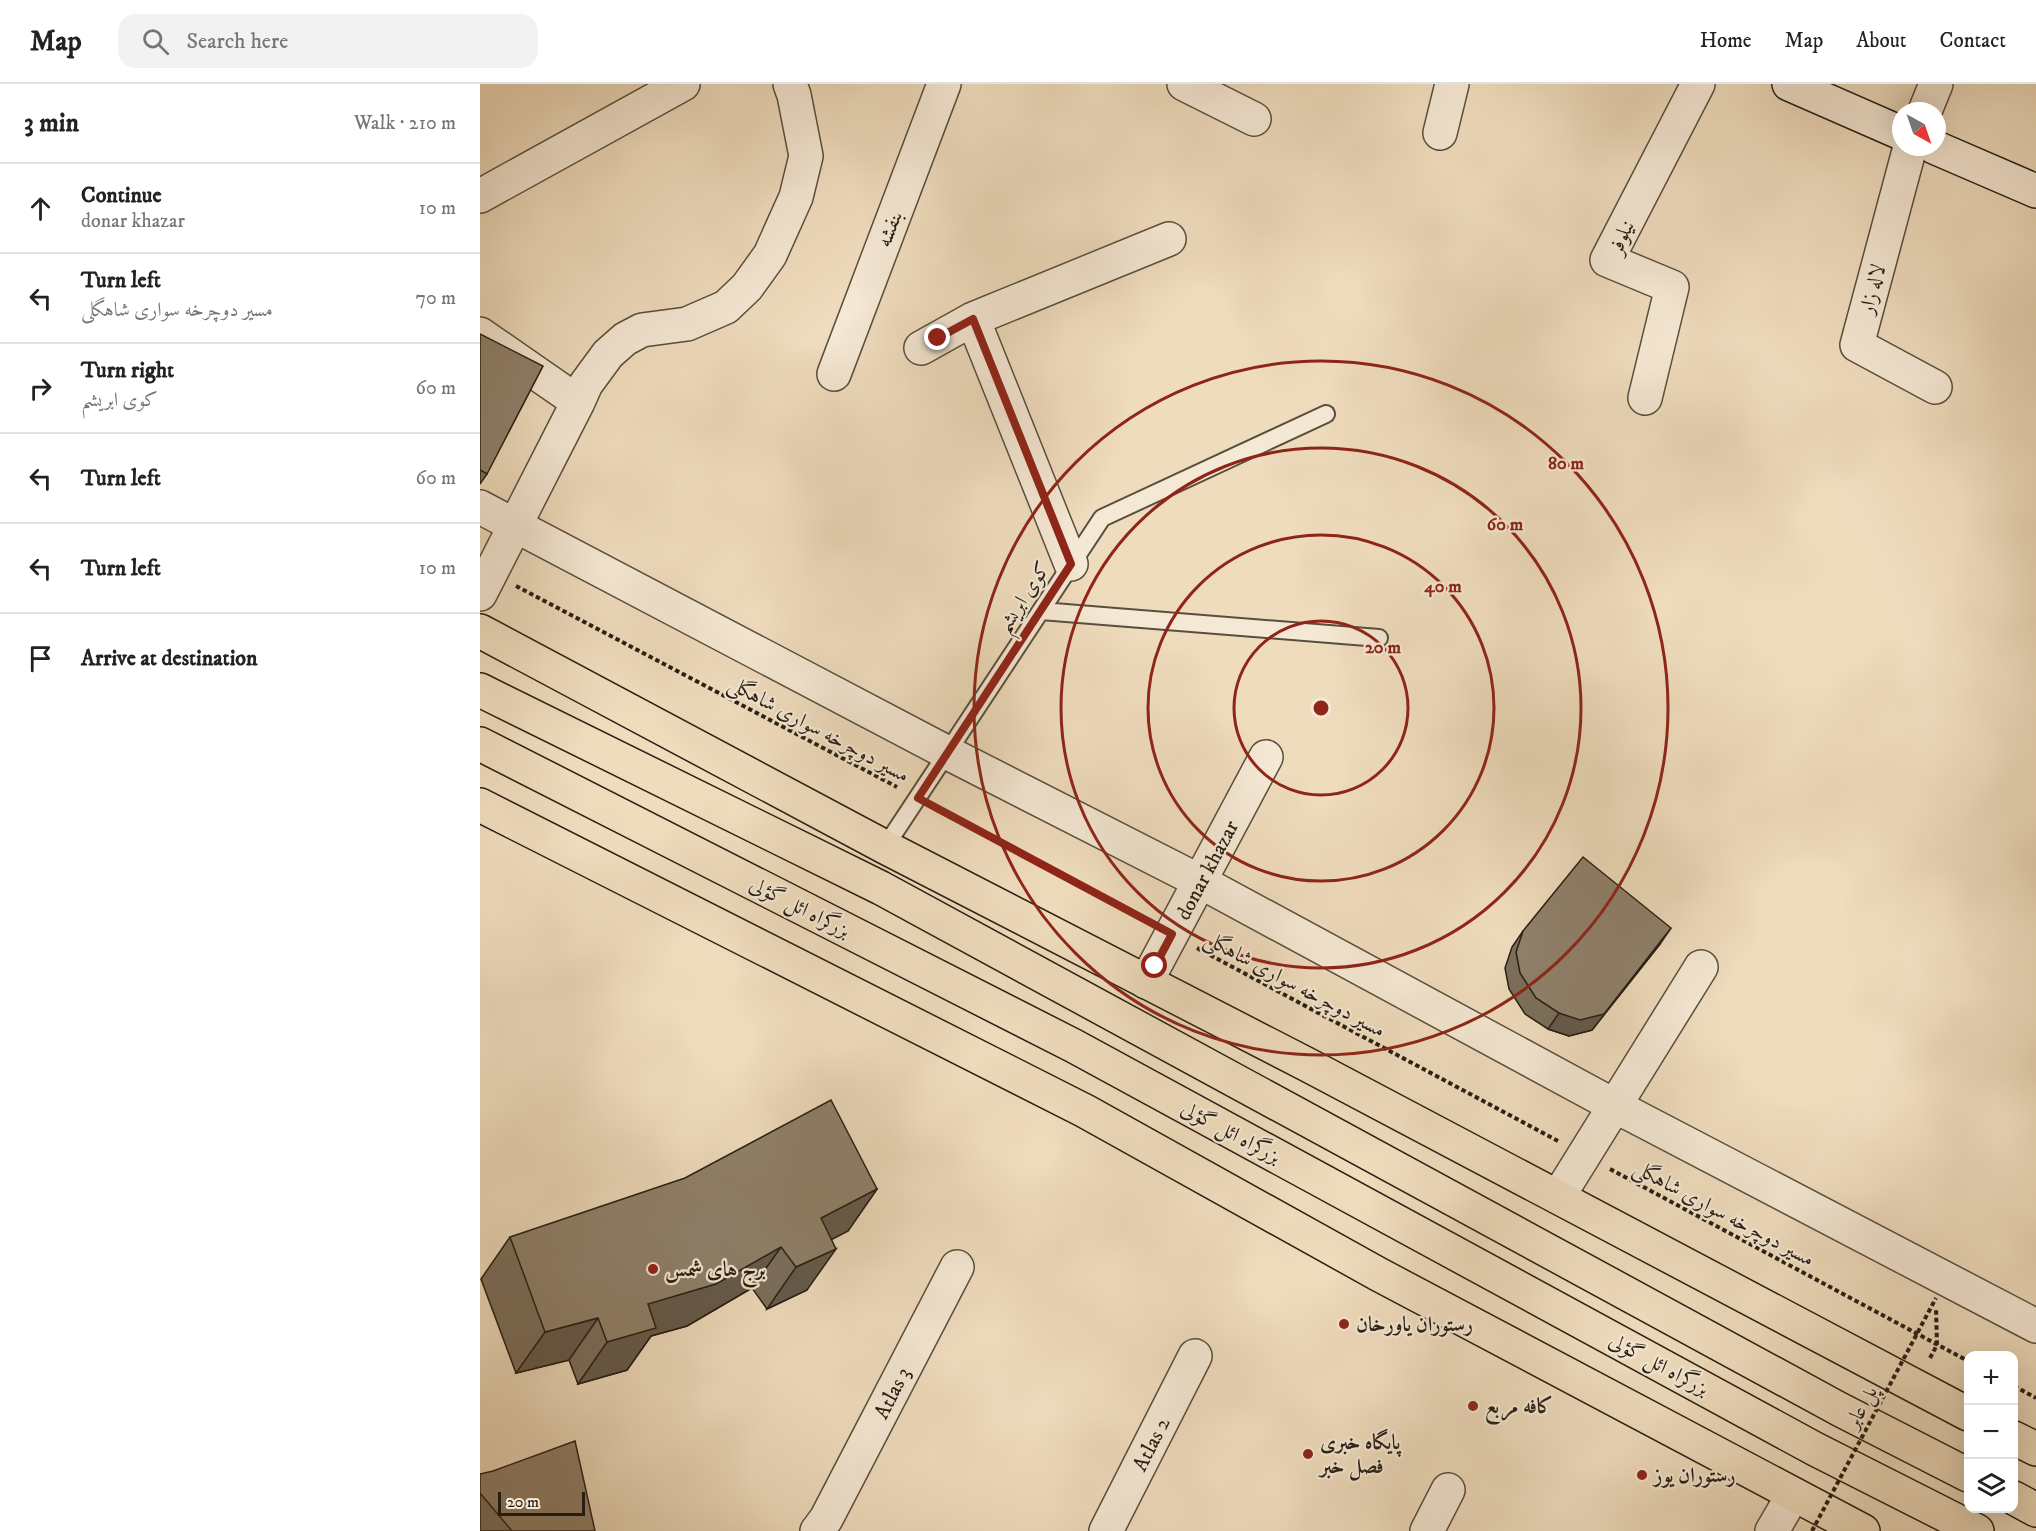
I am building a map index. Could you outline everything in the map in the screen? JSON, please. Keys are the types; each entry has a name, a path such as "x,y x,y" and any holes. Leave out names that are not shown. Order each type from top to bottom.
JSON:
{"highway":[{"path":"480,631 885,847 1558,1197 1964,1412"},
{"path":"480,690 881,888 1828,1403 1964,1473"},
{"name":"بزرگراه ائل گؤلی","path":"480,744 1074,1046 1815,1449 1977,1531"},
{"path":"480,805 1085,1112 1378,1274 1863,1531"},
{"path":"2018,1440 2036,1449"},
{"path":"2018,1501 2036,1510"}],"street":[{"path":"480,196 683,84"},
{"path":"480,594 586,384 608,354 625,339 642,330 687,324 726,308 747,287 770,255 796,197 806,156 790,84"},
{"name":"بنفشه","path":"834,374 944,84"},
{"path":"1184,84 1254,119"},
{"path":"1440,132 1452,84"},
{"name":"نیلوفر","path":"1645,398 1672,287 1607,260 1698,84"},
{"path":"1790,84 1892,129"},
{"path":"1928,102 1936,84"},
{"path":"1946,152 2036,191"},
{"name":"لاله زار","path":"1908,156 1857,345 1935,387"},
{"path":"921,348 973,319 1169,239"},
{"path":"973,319 1071,564"},
{"path":"480,334 578,402"},
{"path":"480,507 948,753 1201,882 1615,1106 2036,1326"},
{"name":"donar khazar","path":"1146,982 1266,757"},
{"path":"1558,1197 1701,967"},
{"name":"Atlas 3","path":"830,1527 957,1267"},
{"name":"Atlas 2","path":"1106,1531 1195,1356"},
{"path":"1427,1531 1448,1490"},
{"path":"1772,1531 1793,1495"}],"lane":[{"name":"کوی ابریشم","path":"885,847 1101,518 1326,414"},
{"path":"1041,611 1379,638"}],"path":[{"name":"مسیر دوچرخه سواری شاهگلی","path":"511,583 918,798 1563,1144"},
{"name":"مسیر دوچرخه سواری شاهگلی","path":"1605,1166 1964,1359"},
{"name":"پل عابر","path":"1812,1531 1936,1298 1937,1345"},
{"path":"2018,1389 2036,1398"}],"building":[{"path":"480,334 543,366 487,474 480,470"},
{"path":"1583,857 1671,928 1604,1014 1580,1020 1559,1013 1536,998 1520,973 1516,952 1523,931"},
{"name":"برج های شمس","path":"831,1100 877,1189 821,1218 836,1249 796,1267 781,1247 716,1284 648,1304 656,1328 607,1342 598,1318 545,1332 510,1237 685,1178"},
{"path":"575,1441 595,1531 512,1531 480,1493 480,1474"}],"place":[{"name":"برج های شمس","path":"653,1269"},
{"name":"رستوران یاورخان","path":"1344,1324"},
{"name":"کافه مربع","path":"1473,1406"},
{"name":"پایگاه خبری فصل خبر","path":"1308,1454"},
{"name":"رستوران یوز","path":"1642,1475"}],"route":[{"path":"938,338 973,319 1071,564 918,798 1172,934 1155,966"}]}
